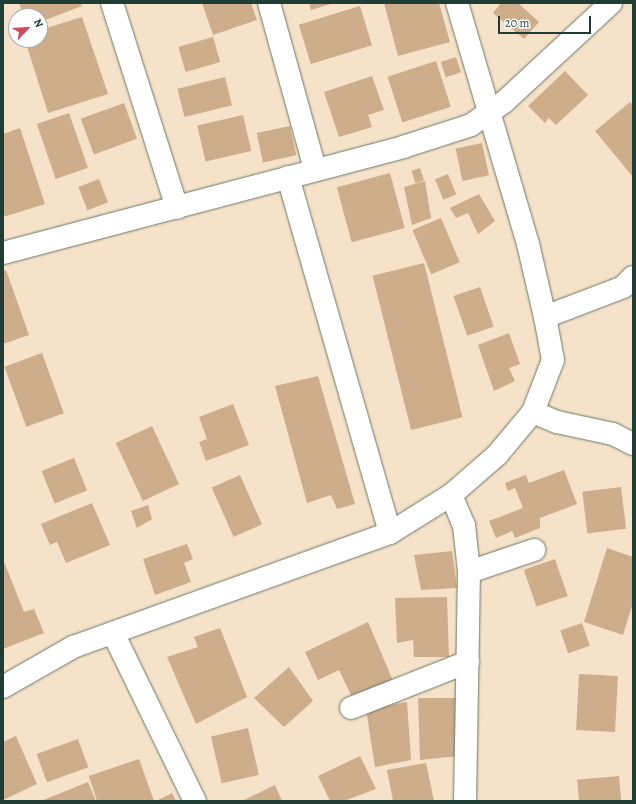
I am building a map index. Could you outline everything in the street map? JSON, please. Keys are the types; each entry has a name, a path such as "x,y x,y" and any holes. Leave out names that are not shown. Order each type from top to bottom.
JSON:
{"street":[{"path":"112,3 176,208"},
{"path":"269,3 315,169"},
{"path":"3,687 73,648 390,533 451,495 496,455 533,412 553,360 545,317 528,244 457,3"},
{"path":"468,38 473,3"},
{"path":"3,253 176,208 315,169 403,147 471,125 489,114 611,3"},
{"path":"288,177 390,533"},
{"path":"545,317 623,287 633,277"},
{"path":"533,412 557,422 613,434 633,444"},
{"path":"451,495 464,525 469,572 465,801"},
{"path":"469,572 534,550"},
{"path":"113,633 195,801"},
{"path":"351,708 468,662"}],"building":[{"path":"19,3 80,3 82,6 48,19 48,8 21,8"},
{"path":"202,3 251,3 257,20 213,35"},
{"path":"309,3 334,3 311,10"},
{"path":"384,3 439,3 450,42 398,56"},
{"path":"501,3 518,3 539,22 524,39 493,13"},
{"path":"360,6 372,45 311,64 299,25"},
{"path":"82,17 108,94 48,113 28,48 48,48 48,28"},
{"path":"213,37 220,62 186,72 178,47"},
{"path":"456,57 461,72 446,77 441,62"},
{"path":"436,61 451,107 402,122 387,77"},
{"path":"565,71 588,95 556,125 549,118 545,123 528,106"},
{"path":"372,76 384,110 368,115 372,127 339,137 324,92"},
{"path":"225,77 232,105 184,117 177,89"},
{"path":"630,102 633,106 633,177 595,131"},
{"path":"124,103 137,139 94,154 81,119"},
{"path":"69,113 88,168 56,179 37,124"},
{"path":"243,115 251,151 206,162 197,126"},
{"path":"290,126 296,155 263,162 257,133"},
{"path":"20,128 45,204 3,217 3,134"},
{"path":"482,143 489,175 462,181 456,149"},
{"path":"420,168 424,180 415,183 411,171"},
{"path":"390,173 405,228 352,242 337,187"},
{"path":"448,174 456,194 443,200 435,179"},
{"path":"99,179 108,202 87,210 78,187"},
{"path":"425,181 431,218 412,225 404,187"},
{"path":"479,194 495,221 478,234 468,213 456,218 450,208"},
{"path":"441,218 460,262 431,274 412,230"},
{"path":"424,263 462,417 411,430 373,276"},
{"path":"6,270 29,335 3,344 3,271"},
{"path":"480,287 494,327 467,336 454,296"},
{"path":"509,333 520,364 509,368 515,381 494,391 478,345"},
{"path":"42,353 64,413 26,427 4,367"},
{"path":"318,376 355,504 337,509 331,495 307,503 275,386"},
{"path":"233,404 249,445 206,461 199,442 207,439 199,417"},
{"path":"152,426 179,484 143,501 116,443"},
{"path":"74,458 87,490 55,504 42,471"},
{"path":"564,470 577,504 540,518 540,528 515,538 512,531 496,538 489,521 523,508 515,488 508,491 505,483 526,475 529,483"},
{"path":"240,475 262,524 234,537 212,488"},
{"path":"621,487 626,529 587,533 582,492"},
{"path":"92,503 110,545 66,563 57,542 50,545 41,524"},
{"path":"148,505 152,519 137,528 131,511"},
{"path":"187,544 193,559 184,563 191,582 155,595 143,559"},
{"path":"607,548 633,557 633,603 623,635 584,622"},
{"path":"452,551 457,588 421,590 414,555"},
{"path":"3,559 24,612 34,609 44,633 3,649"},
{"path":"555,559 568,596 536,607 524,570"},
{"path":"447,597 449,657 414,657 413,640 397,643 395,598"},
{"path":"368,622 393,681 353,699 339,670 318,680 305,652"},
{"path":"582,623 590,646 568,653 560,630"},
{"path":"220,628 247,697 196,724 167,657 198,647 194,637"},
{"path":"289,667 313,701 284,727 254,698"},
{"path":"579,674 618,676 615,732 576,730"},
{"path":"418,698 461,698 458,756 420,760"},
{"path":"407,702 411,760 375,767 366,709"},
{"path":"248,728 259,775 222,783 211,737"},
{"path":"16,736 37,784 3,800 3,742"},
{"path":"78,739 88,767 47,782 37,754"},
{"path":"360,756 376,789 344,801 330,801 318,776"},
{"path":"139,759 154,801 97,801 89,776"},
{"path":"426,763 434,801 393,801 387,770"},
{"path":"619,776 621,801 579,801 577,780"},
{"path":"88,782 96,801 41,801"},
{"path":"275,785 282,801 242,801"},
{"path":"172,793 176,801 156,801"}]}
